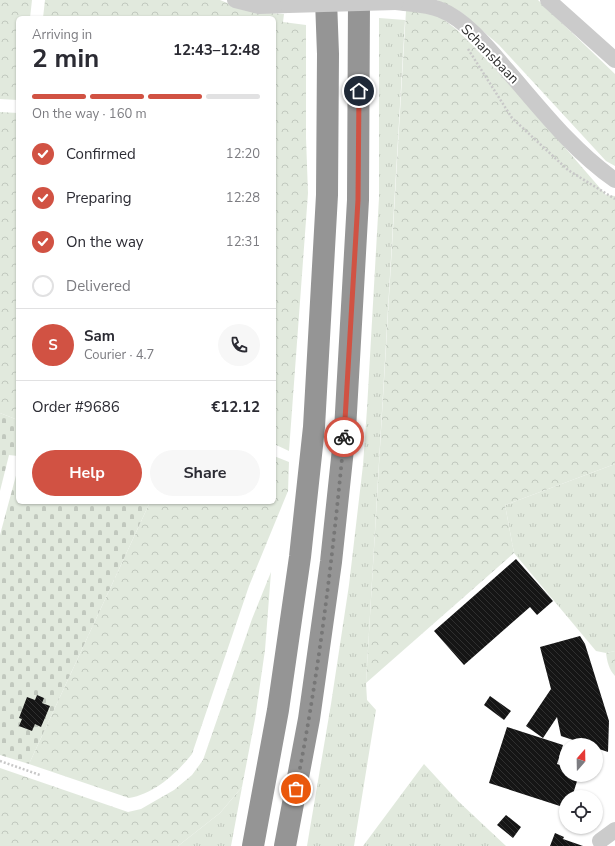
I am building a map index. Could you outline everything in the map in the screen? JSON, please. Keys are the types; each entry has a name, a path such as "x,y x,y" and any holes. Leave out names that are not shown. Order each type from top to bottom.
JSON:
{"highway":[{"path":"253,846 278,710 300,557 314,427 327,195 328,54 326,0"},
{"path":"285,846 309,719 331,562 345,430 358,200 359,0"}],"street":[{"name":"Schansbaan","path":"235,0 259,6 396,2 424,5 442,10 461,23 485,45 575,147 615,180"},
{"path":"548,0 615,60"},
{"path":"600,841 615,830"}],"path":[{"path":"467,49 512,118 568,170 615,199"},
{"path":"0,761 40,775"}],"green space":[{"path":"0,0 32,0 30,16 16,16 16,100 0,99"},
{"path":"45,0 220,0 237,7 257,12 284,14 283,22 306,25 306,138 308,193 289,451 276,445 276,16 43,16"},
{"path":"437,0 538,0 615,74 615,166 606,161 499,45 461,12"},
{"path":"406,11 423,11 439,16 456,29 497,69 606,195 615,196 615,464 505,505 514,553 366,683"},
{"path":"379,18 405,20 366,683 367,700 376,710 354,846 307,846 349,585 363,465 379,198"},
{"path":"0,112 16,113 16,419 0,413"},
{"path":"0,413 16,419 16,456 9,455 0,491"},
{"path":"276,457 289,462 288,491 249,586 192,754 164,782 147,792 129,798 29,764 149,504 276,504"},
{"path":"615,464 615,651 606,653 596,651 514,553 505,505"},
{"path":"16,475 16,504 149,504 29,764 0,755 0,535"},
{"path":"271,572 265,650 255,719 242,787 220,813 178,846 0,846 0,768 128,812 141,809 174,790 192,775 203,760 252,619"},
{"path":"615,651 615,676 611,671 606,653"},
{"path":"424,764 458,801 506,846 363,846"},
{"path":"242,787 231,846 178,846 220,813"}],"building":[{"path":"516,559 553,601 537,615 530,607 464,665 434,631"},
{"path":"580,636 585,644 609,721 608,752 603,750 603,738 567,738 561,736 557,717 543,738 526,726 551,689 540,647"},
{"path":"37,695 44,698 42,703 50,706 41,727 35,724 32,731 19,726 22,719 19,718 27,697 35,700"},
{"path":"490,696 511,711 504,720 484,705"},
{"path":"507,727 559,744 559,758 557,764 559,765 559,782 577,782 574,790 559,790 559,806 489,783"},
{"path":"506,815 521,827 513,838 497,825"},
{"path":"555,833 564,837 563,839 583,846 550,846"}],"way so far":[{"path":"296,789 309,719 331,562 344,437"}],"route":[{"path":"344,437 358,200 359,91"}]}
